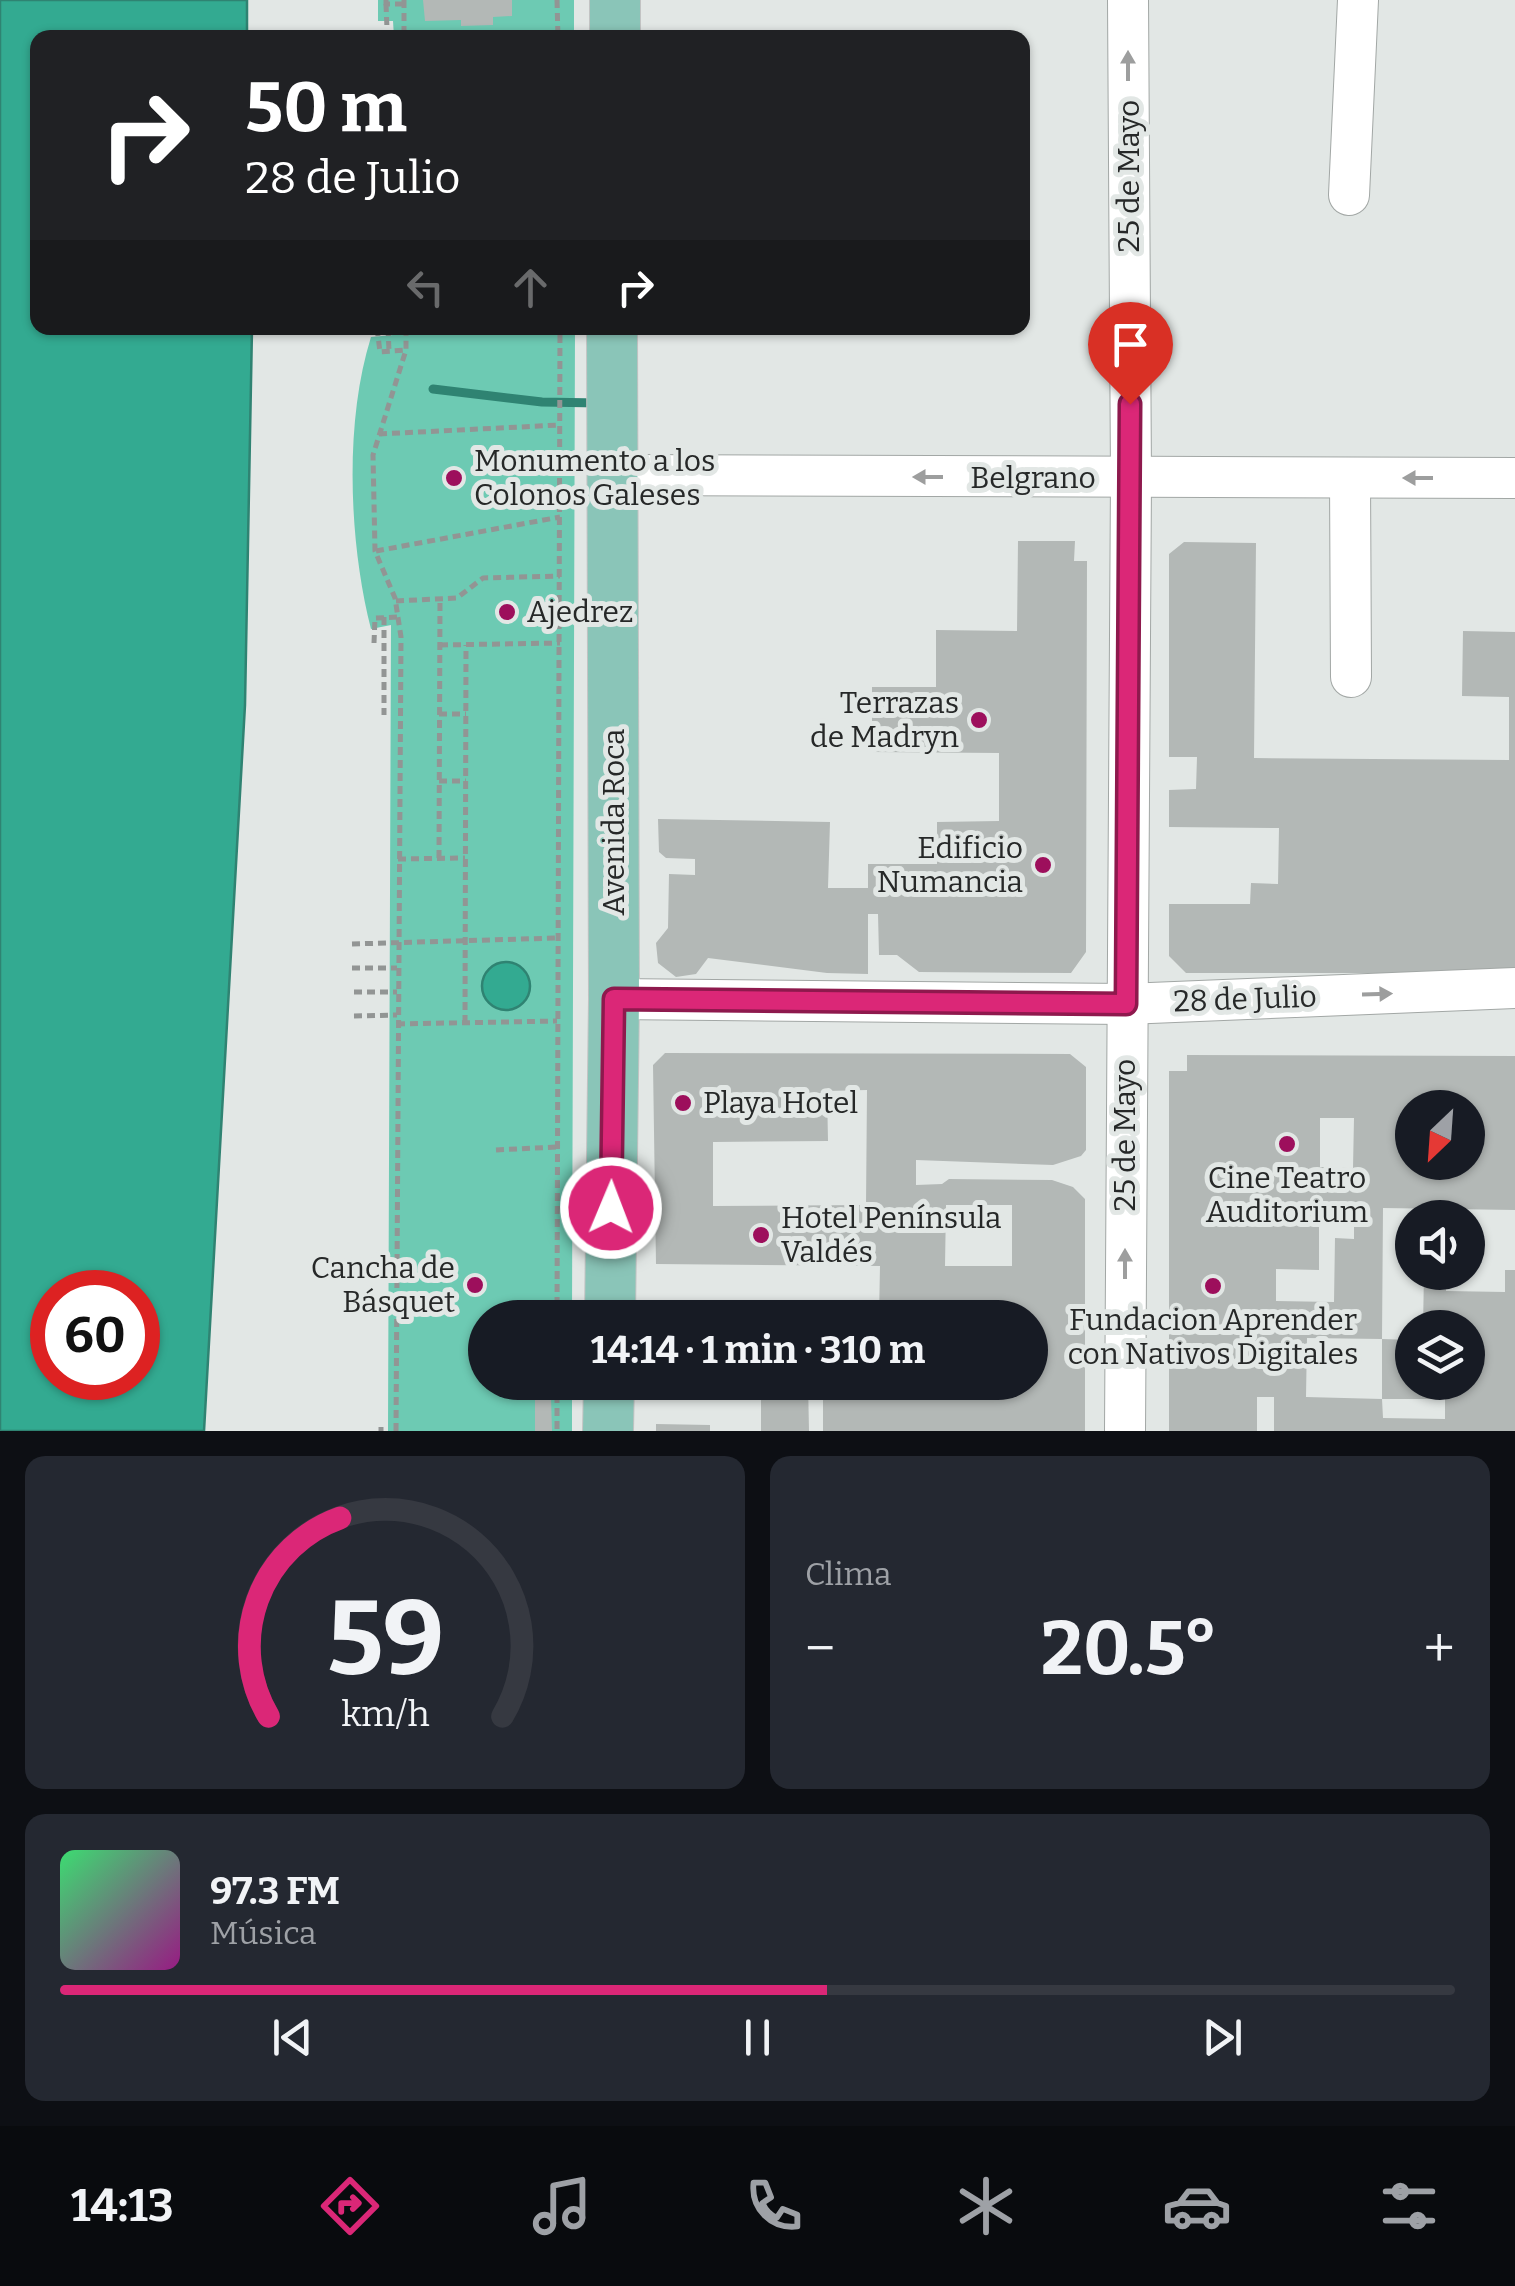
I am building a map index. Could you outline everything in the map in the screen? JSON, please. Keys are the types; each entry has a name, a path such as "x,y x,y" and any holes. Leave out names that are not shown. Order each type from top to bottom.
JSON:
{"main road":[{"path":"615,0 615,30"},
{"name":"Avenida Roca","path":"610,1300 614,999 612,335"},
{"path":"608,1431 609,1400"}],"street":[{"name":"25 de Mayo","path":"1125,1431 1131,478 1128,0"},
{"path":"1348,195 1358,0"},
{"name":"Belgrano","path":"612,474 1515,478"},
{"path":"1350,478 1351,677"},
{"name":"28 de Julio","path":"614,999 1126,1004 1515,988"}],"path":[{"path":"556,0 558,30"},
{"path":"386,29 386,2 404,2 404,30"},
{"path":"378,335 380,352 406,350"},
{"path":"388,335 388,351"},
{"path":"396,1431 400,617 375,552 373,456 406,350 406,335"},
{"path":"557,1300 560,335"},
{"path":"379,434 560,425"},
{"path":"375,552 560,517"},
{"path":"396,602 457,598 483,578 560,576"},
{"path":"439,858 440,600"},
{"path":"384,617 384,715"},
{"path":"374,643 375,618 400,617"},
{"path":"440,645 560,643"},
{"path":"464,1023 466,645"},
{"path":"440,714 466,714"},
{"path":"439,782 466,781"},
{"path":"398,859 465,858"},
{"path":"352,944 557,938"},
{"path":"352,968 397,968"},
{"path":"354,992 397,992"},
{"path":"354,1016 397,1015"},
{"path":"397,1024 556,1021"},
{"path":"496,1150 556,1148"},
{"path":"557,1400 557,1431"}],"shaded area":[{"path":"0,0 247,0 247,30 30,30 30,335 252,335 245,705 204,1431 0,1431"},
{"path":"378,0 574,0 574,30 394,30 393,21 378,21"},
{"path":"575,335 572,1300 468,1300 468,1400 572,1400 572,1431 388,1431 391,625 371,629 358,559 353,445 362,371 371,337"},
{"path":"506,962 523,969 530,986 523,1003 506,1010 489,1003 482,986 489,969"}],"building":[{"path":"423,0 512,0 512,16 493,17 493,25 461,26 461,20 425,21"},
{"path":"1018,541 1075,541 1074,561 1087,561 1086,952 1071,973 919,972 897,955 879,955 878,914 868,914 868,974 827,973 708,958 696,974 676,977 658,963 656,943 668,928 669,874 695,875 695,859 666,858 659,852 658,819 830,822 828,888 868,888 868,864 937,864 937,822 999,821 999,753 872,752 872,687 936,687 936,630 1017,631"},
{"path":"1184,542 1256,543 1254,758 1509,760 1509,697 1462,696 1463,631 1515,632 1515,973 1186,973 1169,956 1169,904 1250,904 1251,883 1278,884 1279,828 1169,827 1169,790 1196,789 1197,757 1169,757 1169,554"},
{"path":"665,1053 1070,1054 1086,1067 1086,1150 1081,1156 1053,1165 916,1160 916,1185 942,1184 949,1179 1052,1180 1073,1187 1085,1199 1085,1431 823,1431 823,1400 1048,1400 1048,1300 879,1300 880,1266 656,1264 653,1065","holes":["867,1090 866,1205 713,1206 713,1142 828,1141 827,1091","946,1205 1012,1205 1012,1266 945,1266"]},
{"path":"1187,1055 1515,1056 1515,1210 1485,1210 1485,1200 1395,1200 1395,1208 1383,1208 1382,1339 1307,1338 1306,1397 1382,1399 1383,1418 1445,1419 1445,1400 1485,1400 1485,1310 1423,1310 1424,1290 1505,1292 1505,1270 1515,1270 1515,1431 1274,1431 1274,1397 1257,1397 1257,1431 1169,1431 1169,1071 1187,1071","holes":["1320,1118 1354,1118 1353,1168 1320,1167","1319,1209 1354,1209 1354,1239 1335,1238 1334,1302 1276,1301 1276,1269 1319,1270"]},
{"path":"1382,1339 1395,1339 1395,1399 1382,1399"},
{"path":"535,1400 551,1400 552,1431 535,1431"},
{"path":"761,1400 808,1400 809,1431 761,1431"},
{"path":"656,1424 710,1425 710,1431 656,1431"}],"waterway":[{"path":"433,389 542,402 599,403"}],"place":[{"name":"Monumento a los Colonos Galeses","path":"454,478"},
{"name":"Ajedrez","path":"507,612"},
{"name":"Terrazas de Madryn","path":"979,720"},
{"name":"Edificio Numancia","path":"1043,865"},
{"name":"Playa Hotel","path":"683,1103"},
{"name":"Cine Teatro Auditorium","path":"1287,1144"},
{"name":"Hotel Península Valdés","path":"761,1235"},
{"name":"Cancha de Básquet","path":"475,1285"},
{"name":"Fundacion Aprender con Nativos Digitales","path":"1213,1286"}],"route":[{"path":"611,1208 614,999 1126,1004 1130,404"}]}
